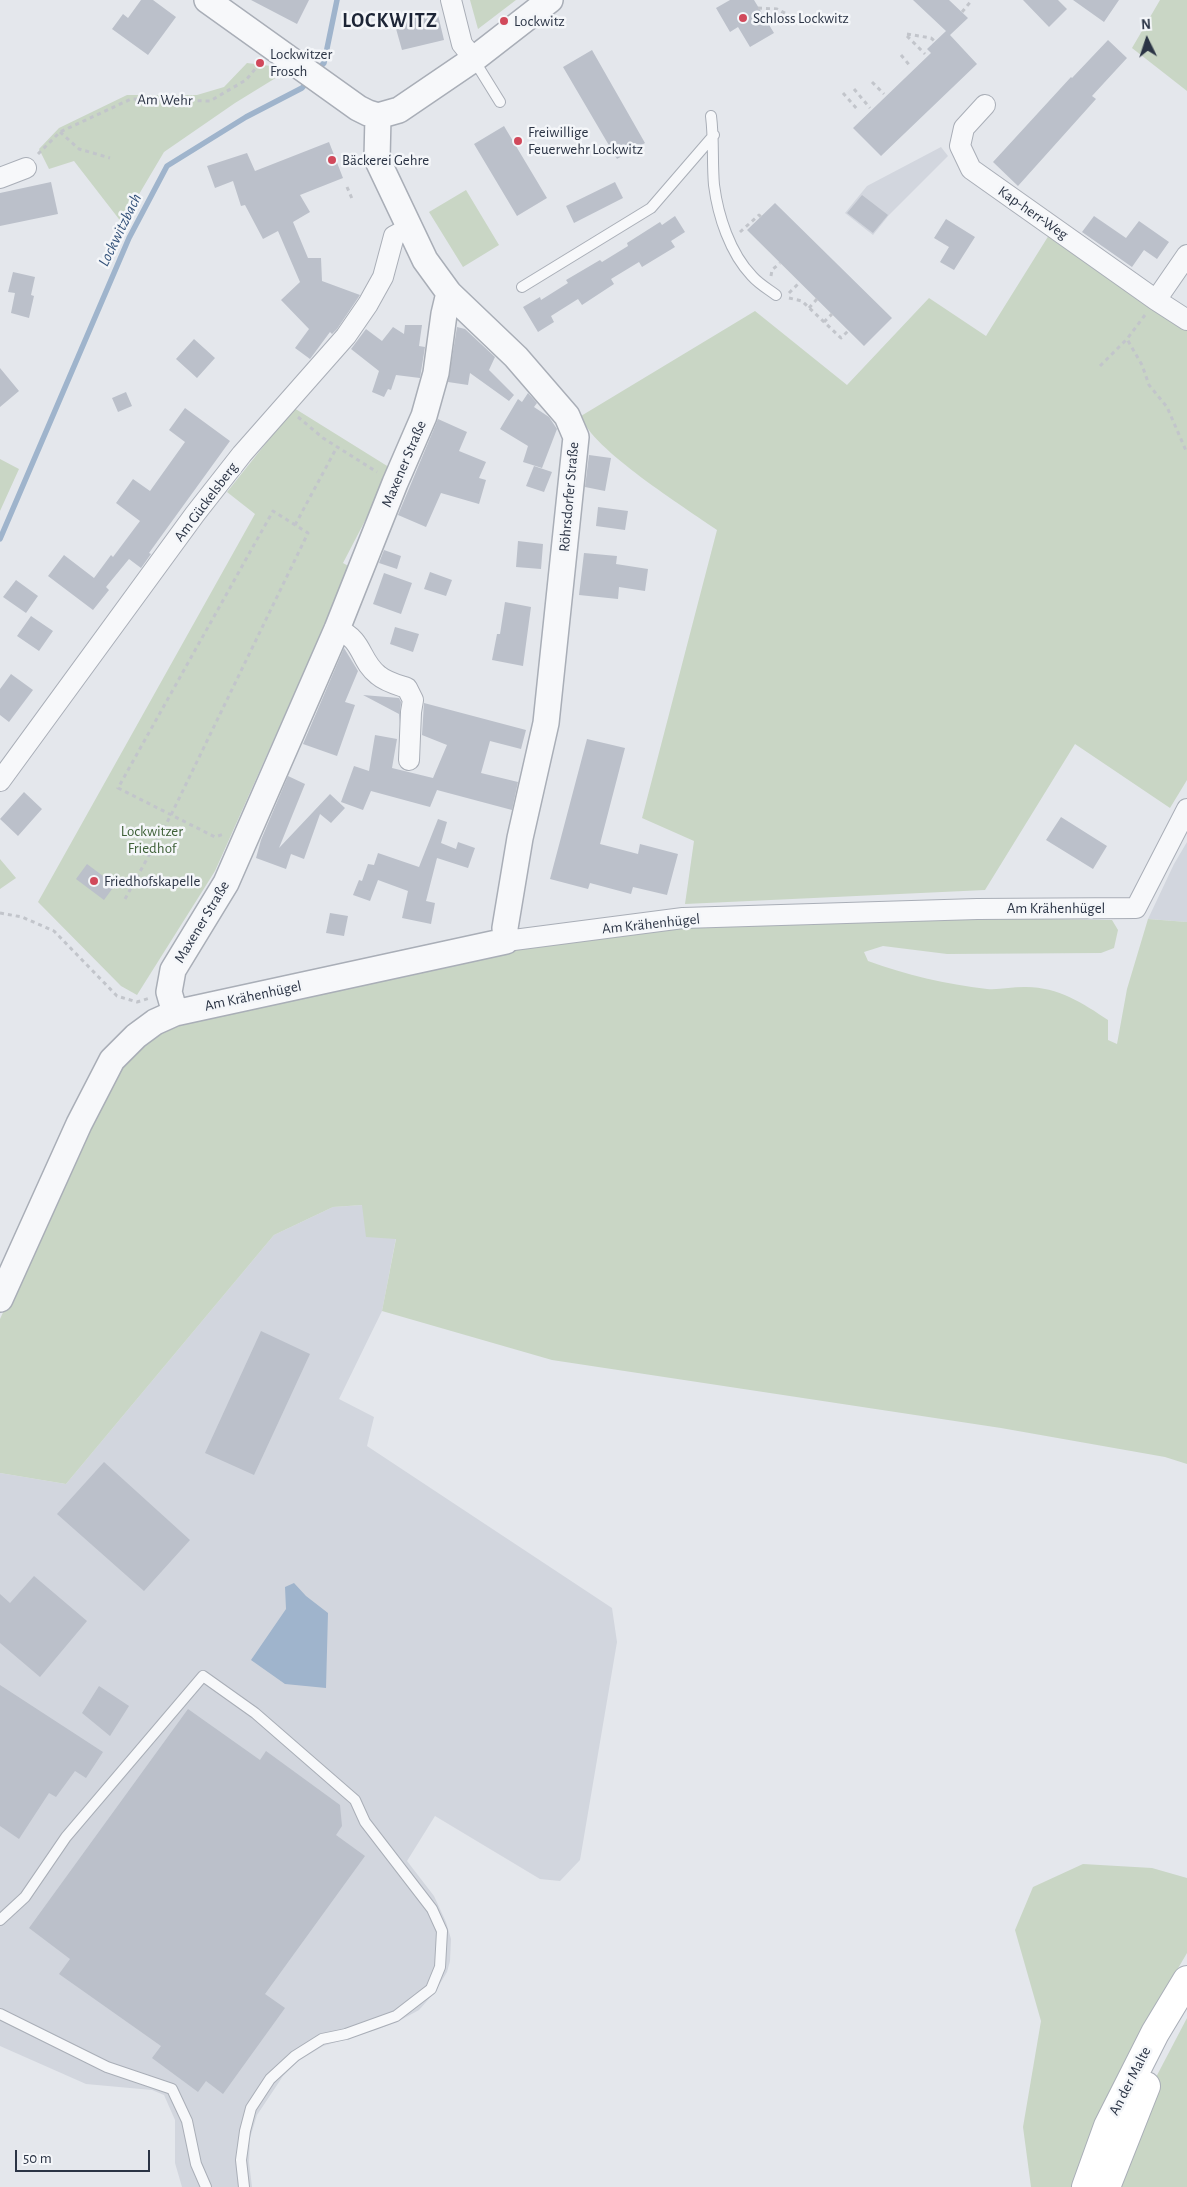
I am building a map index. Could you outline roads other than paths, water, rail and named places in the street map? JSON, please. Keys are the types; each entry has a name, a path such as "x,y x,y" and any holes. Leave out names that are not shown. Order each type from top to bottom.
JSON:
{"main road":[{"name":"An der Malte","path":"1086,2187 1108,2126 1155,2033 1187,1980"},
{"name":"An der Malte","path":"1106,2187 1144,2089 1187,2010"}],"street":[{"path":"207,0 332,90 363,111 378,116 399,110 474,59 550,0"},
{"path":"451,0 462,44 474,59"},
{"name":"Kap-herr-Weg","path":"985,105 964,128 960,146 971,169 1187,320"},
{"name":"Röhrsdorfer Straße","path":"378,116 377,159 425,260 449,293 516,357 568,416 576,437 546,723 520,838 505,928 506,940"},
{"path":"0,178 26,168"},
{"name":"Am Gückelsberg","path":"0,780 195,514 284,405 346,336 368,304 383,277 394,236 409,228"},
{"path":"1156,300 1187,256"},
{"name":"Maxener Straße","path":"172,1002 173,970 226,883 337,629 395,483 424,416 436,373 444,314 449,293"},
{"path":"337,629 348,633 359,645 367,662 378,676 407,688 413,700 410,712 409,760"},
{"name":"Am Krähenhügel","path":"172,1002 506,940 683,918 977,909 1136,908 1187,809"},
{"path":"0,1300 79,1124 112,1060 136,1036 155,1022 172,1002"}],"lane":[{"path":"474,59 500,102"},
{"path":"711,116 714,135 714,185 721,220 737,256 752,277 776,295"},
{"path":"522,287 651,208 714,135"},
{"path":"0,1920 25,1897 66,1837 203,1676 255,1713 355,1800 365,1822 432,1909 442,1931 440,1967 431,1989 396,2016 346,2034 322,2039 296,2056 270,2079 251,2108 245,2131 240,2160 244,2187"},
{"path":"0,2014 107,2067 172,2089 186,2121 196,2164 206,2187"}],"water":[{"path":"294,1583 306,1596 328,1613 326,1688 285,1684 251,1660 286,1609 285,1587"}],"waterway":[{"name":"Lockwitzbach","path":"316,71 324,63 337,0"},
{"name":"Lockwitzbach","path":"0,539 129,238 167,166 246,117 302,88 309,80"}],"place":[{"name":"Schloss Lockwitz","path":"743,18"},
{"name":"Lockwitz","path":"504,21"},
{"name":"Lockwitzer Frosch","path":"260,63"},
{"name":"Freiwillige Feuerwehr Lockwitz","path":"518,141"},
{"name":"Bäckerei Gehre","path":"332,160"},
{"name":"Friedhofskapelle","path":"94,881"}],"district":[{"name":"LOCKWITZ","path":"390,21"}],"park label":[{"name":"Lockwitzer Friedhof","path":"152,840"}]}
